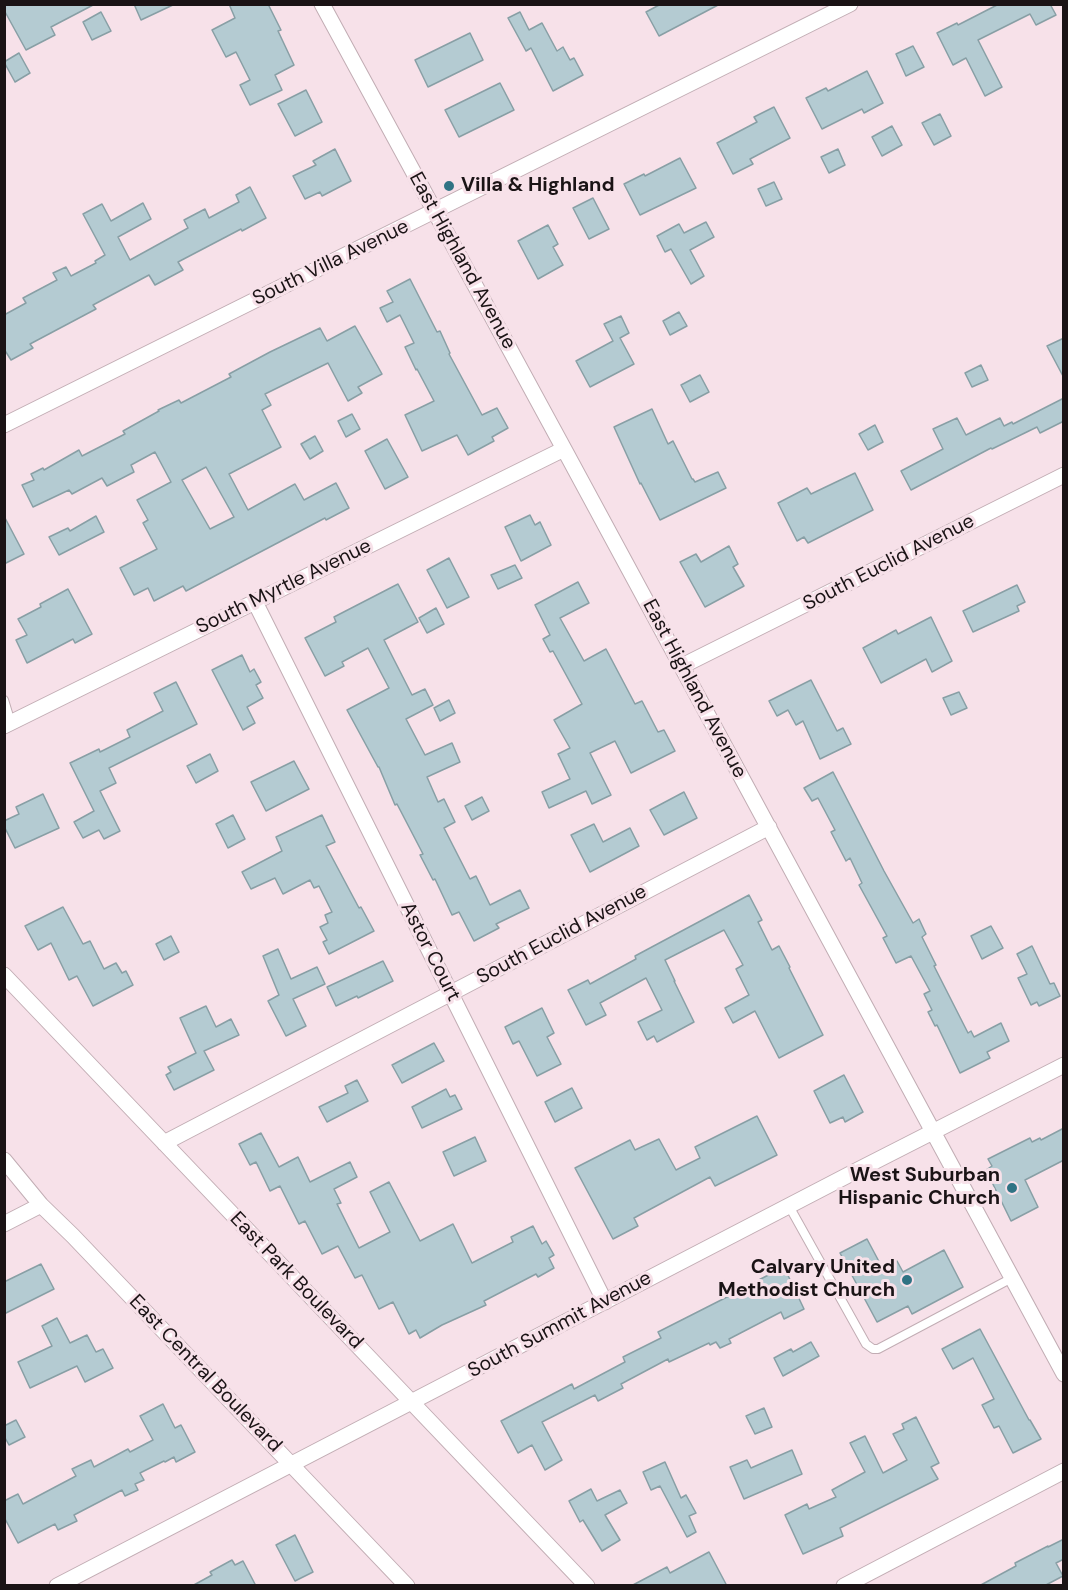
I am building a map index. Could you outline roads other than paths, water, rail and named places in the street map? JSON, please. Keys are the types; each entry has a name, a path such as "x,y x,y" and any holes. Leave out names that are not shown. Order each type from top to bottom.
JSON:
{"street":[{"name":"East Highland Avenue","path":"322,4 1064,1374"},
{"name":"South Villa Avenue","path":"4,425 850,4"},
{"name":"South Myrtle Avenue","path":"8,725 564,448"},
{"name":"South Euclid Avenue","path":"682,666 1064,475"},
{"name":"Astor Court","path":"255,602 605,1302"},
{"name":"South Euclid Avenue","path":"164,1143 769,827"},
{"name":"East Park Boulevard","path":"4,975 587,1586"},
{"name":"South Summit Avenue","path":"57,1586 1064,1065"},
{"name":"East Central Boulevard","path":"4,1160 41,1205 407,1586"},
{"path":"4,1224 41,1205"},
{"path":"844,1586 1064,1471"}],"lane":[{"path":"4,700 8,725"},
{"path":"789,1206 866,1344 873,1349 878,1349 1012,1278"}],"place":[{"name":"Villa & Highland","path":"449,186"},
{"name":"West Suburban Hispanic Church","path":"1012,1188"},
{"name":"Calvary United Methodist Church","path":"907,1280"}]}
